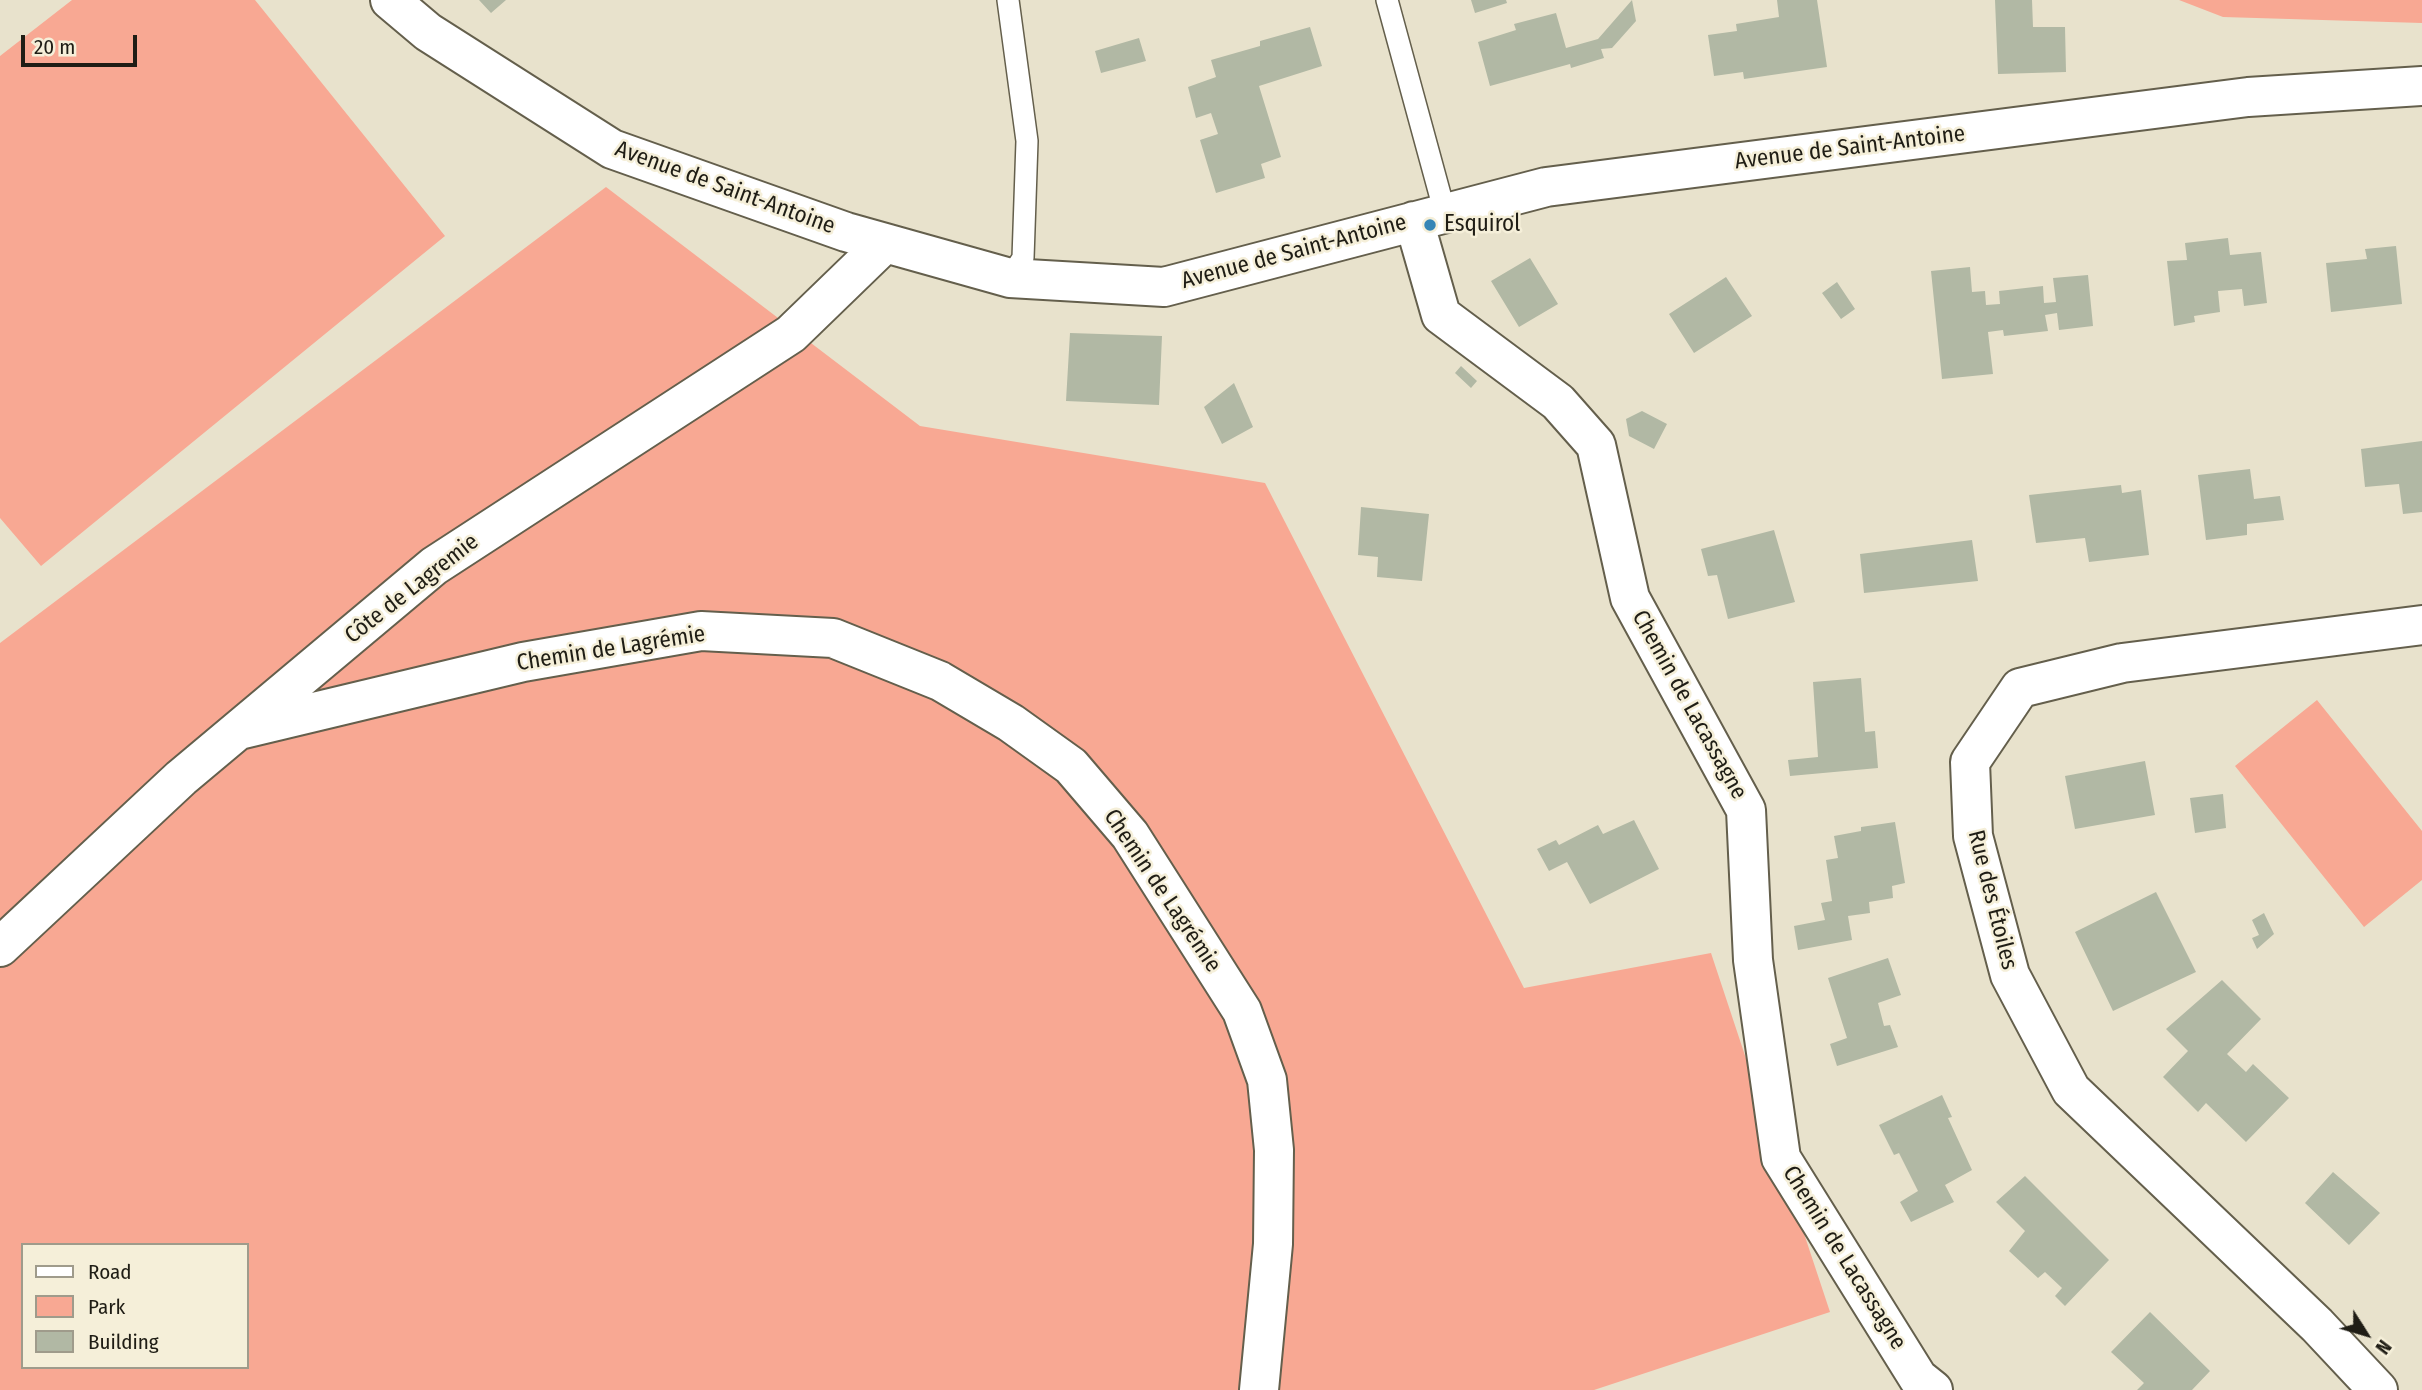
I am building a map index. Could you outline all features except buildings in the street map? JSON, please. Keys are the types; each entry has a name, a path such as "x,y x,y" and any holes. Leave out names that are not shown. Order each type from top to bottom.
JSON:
{"street":[{"name":"Avenue de Saint-Antoine","path":"390,0 428,32 612,149 885,243 1010,278 1164,287 1546,187 2248,97 2422,86"},
{"name":"Chemin de Lacassagne","path":"1430,217 1441,315 1558,402 1596,445 1630,598 1746,810 1753,960 1781,1158 1918,1378 1933,1390"},
{"name":"Côte de Lagremie","path":"0,947 181,778 434,566 791,334 885,243"},
{"name":"Rue des Étoiles","path":"2378,1390 2317,1325 2071,1090 2010,975 1973,836 1970,762 2020,688 2122,663 2422,625"},
{"name":"Chemin de Lagrémie","path":"239,730 523,662 701,631 833,638 940,681 1011,723 1072,766 1130,835 1242,1011 1267,1080 1273,1150 1273,1244 1259,1390"}],"lane":[{"path":"1008,0 1027,141 1023,258 1010,278"},
{"path":"1387,0 1430,217"}],"green space":[{"path":"72,0 255,0 445,236 41,566 0,518 0,56"},
{"path":"2179,0 2422,0 2422,23 2223,17"},
{"path":"606,187 920,426 1265,483 1524,988 1711,953 1830,1312 1594,1390 0,1390 0,643"},
{"path":"2317,700 2422,831 2422,880 2364,927 2235,766"}],"place":[{"name":"Esquirol","path":"1430,225"}]}
